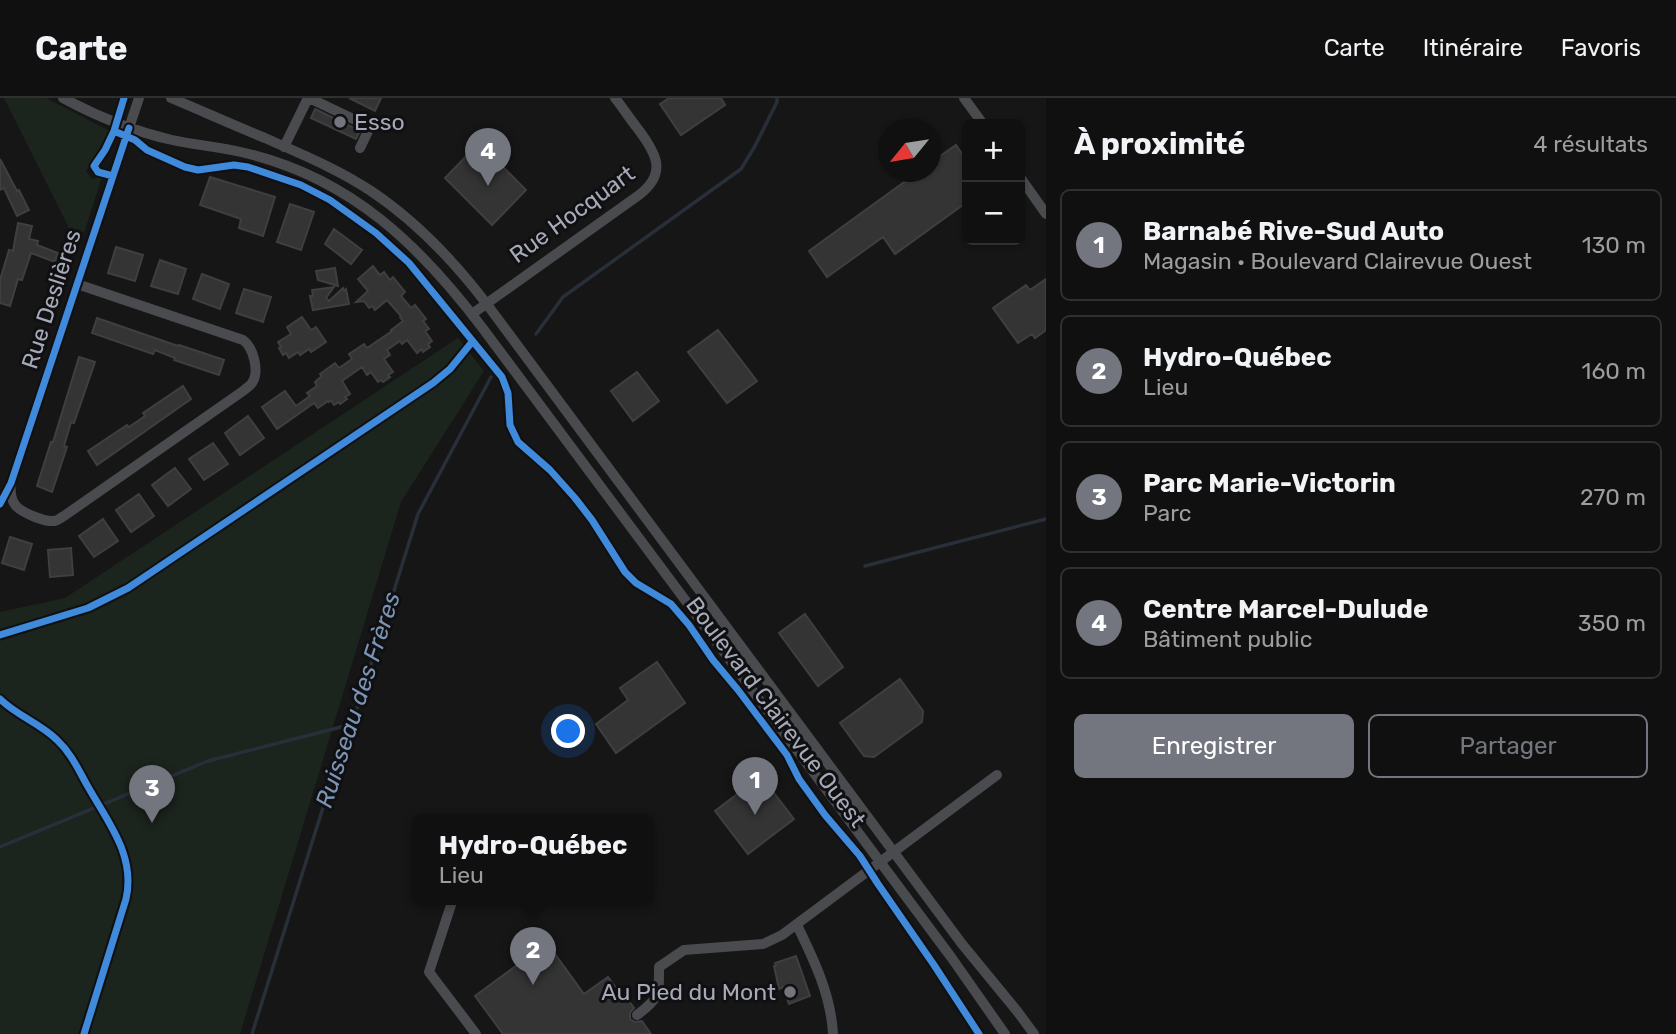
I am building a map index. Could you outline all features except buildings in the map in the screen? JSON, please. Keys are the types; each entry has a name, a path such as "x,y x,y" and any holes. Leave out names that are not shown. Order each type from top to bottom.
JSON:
{"street":[{"name":"Boulevard Clairevue Ouest","path":"63,98 129,128 166,139 259,157 296,170 365,207 404,238 437,271 472,314 968,980 1005,1034"},
{"name":"Rue Deslières","path":"77,284 243,340 252,352 254,378 243,391 61,518 50,521 24,512 16,505 11,496 11,483 77,284 139,98"},
{"name":"Boulevard Clairevue Ouest","path":"171,98 346,176 384,201 426,235 458,268 971,955 1034,1034"},
{"path":"284,147 309,98 370,127 360,149"},
{"name":"Rue Hocquart","path":"472,314 639,195 652,182 657,169 654,152 615,98"},
{"path":"964,98 979,119"},
{"path":"334,188 346,176"},
{"path":"1024,182 1046,214"},
{"path":"583,463 597,453"},
{"path":"776,722 790,712"},
{"path":"637,1015 657,998 659,967 684,950 763,944 797,925 997,775"},
{"path":"451,905 429,972 475,1034"},
{"path":"797,925 824,988 833,1034"}],"shaded area":[{"path":"4,98 46,98 110,131 103,149 86,171 92,179 102,177 84,233 69,228"},
{"path":"458,338 484,371 401,502 240,1034 0,1034 0,612 65,598"}],"waterway":[{"name":"Ruisseau des Frères","path":"536,334 563,297 741,169 777,98"},
{"name":"Ruisseau des Frères","path":"252,1034 418,514 491,377"},
{"path":"865,566 1046,519"},
{"path":"0,847 208,761 349,725"}],"cycle path":[{"path":"113,176 98,172 94,166 114,131 124,98"},
{"path":"0,504 11,483 129,128"},
{"path":"114,131 185,167 198,170 234,165 248,167 301,185 330,200 376,233 409,263 502,377 508,393 510,425 518,442 550,470 575,498 625,572 636,583 671,604 689,625 787,755 799,779 825,815 860,856 979,1034"},
{"path":"0,635 88,608 128,588 433,383 450,369 472,342"},
{"path":"0,699 50,734 66,750 111,825 127,868 126,899 84,1034"}],"place":[{"name":"Esso","path":"340,122"},
{"name":"Centre Marcel-Dulude","path":"488,186"},
{"name":"Barnabé Rive-Sud Auto","path":"755,815"},
{"name":"Parc Marie-Victorin","path":"152,823"},
{"name":"Hydro-Québec","path":"533,985"},
{"name":"Au Pied du Mont","path":"790,992"}]}
